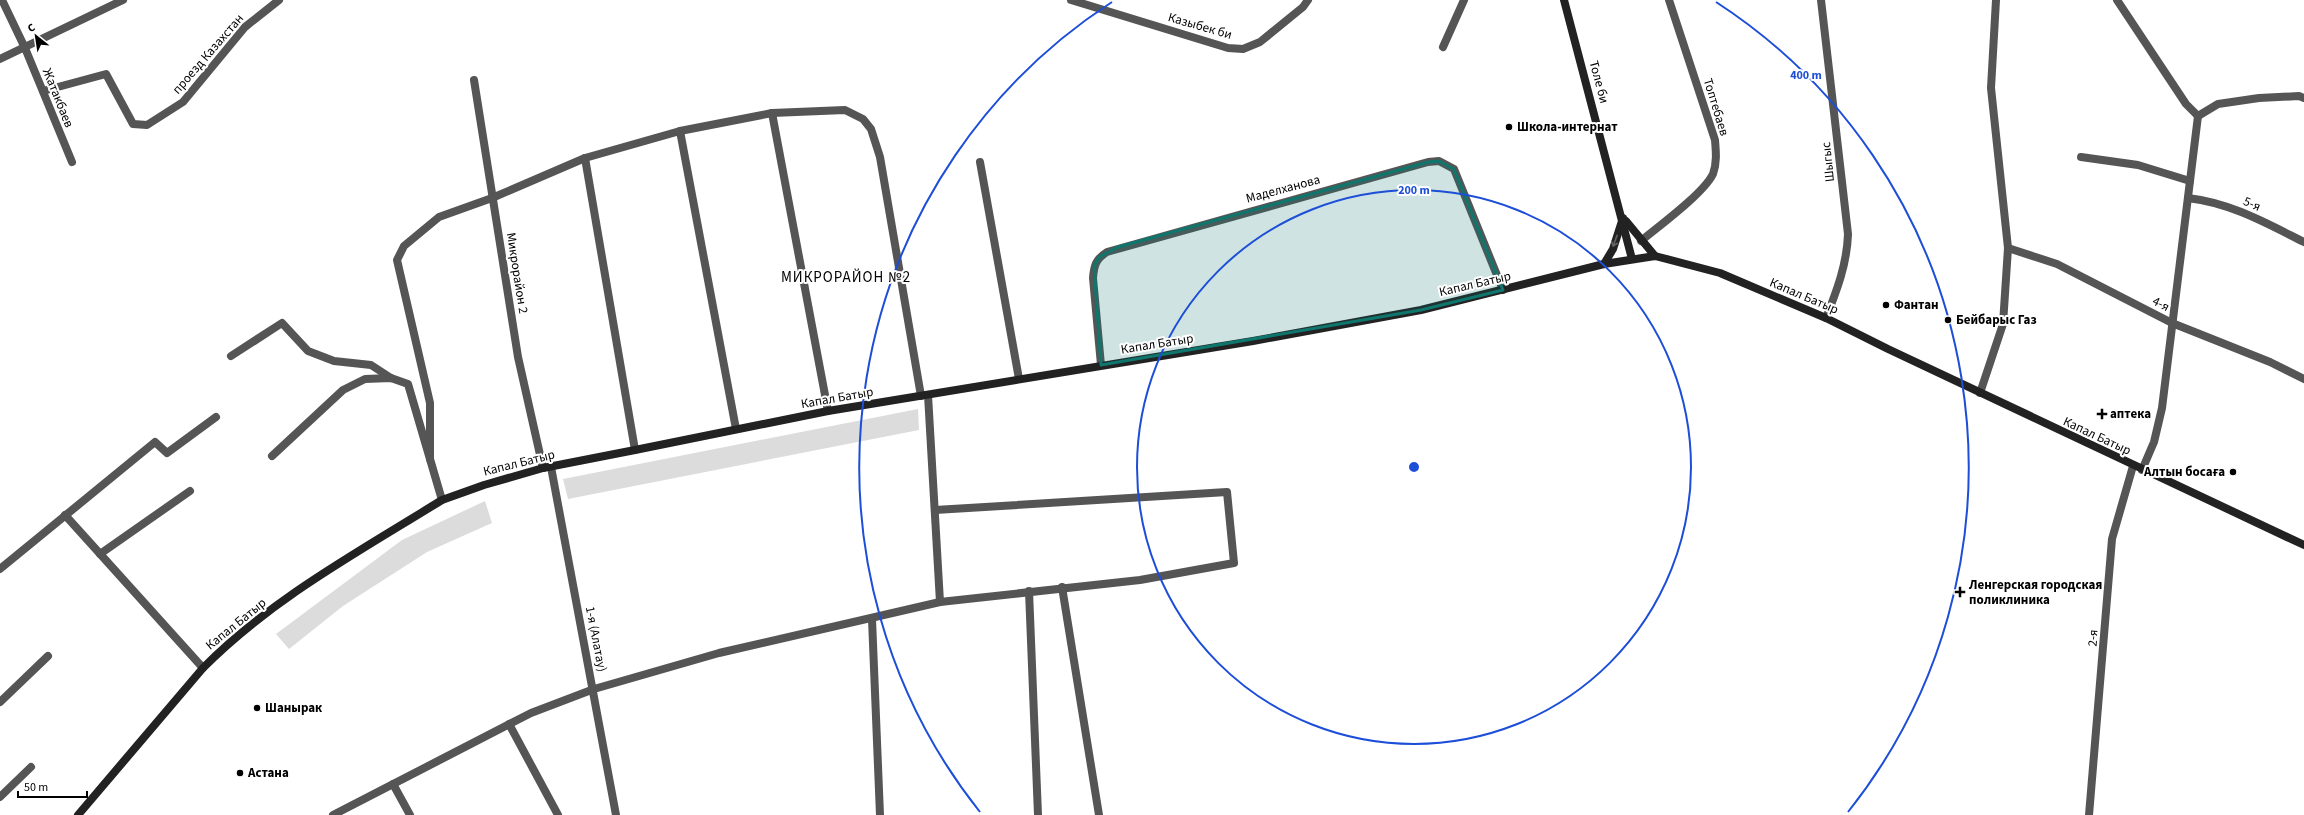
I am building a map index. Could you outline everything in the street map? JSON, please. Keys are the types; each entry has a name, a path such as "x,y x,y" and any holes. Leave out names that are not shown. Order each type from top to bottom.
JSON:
{"main road":[{"name":"Толе би","path":"1564,0 1623,218 1632,259"},
{"path":"1623,218 1655,256"},
{"path":"1604,264 1613,249 1623,218"},
{"name":"Капал Батыр","path":"78,815 203,668 222,649 296,592 442,500 484,484 547,468 736,429 924,395 1260,340 1421,310 1604,264 1655,256 1720,273 1826,318 2133,466 2304,545"}],"street":[{"name":"Жатакбаев","path":"2,0 25,48 72,162"},
{"path":"0,59 123,0"},
{"name":"проезд Казахстан","path":"43,91 106,74 133,124 147,125 183,102 245,27 279,0"},
{"name":"Казыбек би","path":"1071,0 1228,48 1243,49 1260,42 1303,7 1308,0"},
{"path":"1443,47 1464,0"},
{"name":"Топтебаев","path":"1641,241 1698,192 1712,174 1716,160 1715,140 1669,0"},
{"name":"Шыгыс","path":"1821,0 1848,234 1848,255 1843,274 1826,318"},
{"path":"1980,393 2003,324 2008,248 1991,88 1996,0"},
{"path":"2117,0 2186,104 2198,116"},
{"name":"Микрорайон 2","path":"474,80 518,357 547,468"},
{"path":"2198,116 2218,104 2259,98 2299,96 2304,98"},
{"path":"430,459 430,403 397,260 404,246 439,217 492,198 585,158 680,131 772,113 845,110 863,119 871,129 880,157 924,395 935,510 940,602"},
{"path":"772,113 828,412"},
{"path":"2142,470 2154,442 2162,408 2198,116"},
{"path":"680,131 736,429"},
{"path":"2081,157 2138,165 2190,181"},
{"path":"585,158 636,450"},
{"name":"Маделханова","path":"1101,365 1093,278 1094,266 1099,257 1107,252 1118,247 1428,162 1439,161 1454,169 1503,290"},
{"path":"980,162 1019,379"},
{"name":"5-я","path":"2188,198 2212,201 2249,215 2304,242"},
{"name":"4-я","path":"2008,248 2057,264 2172,323 2270,362 2304,379"},
{"path":"231,356 282,323 308,351 334,361 371,365 391,378 408,384 442,500"},
{"path":"272,456 343,390 365,379 391,378"},
{"path":"0,569 155,442 167,453 216,417"},
{"name":"2-я","path":"2089,815 2112,539 2133,466"},
{"name":"1-я (Алатау)","path":"547,468 594,689 616,815"},
{"path":"100,554 190,491"},
{"path":"333,815 531,713 594,689 719,653 872,619 940,602 1029,591 1140,580 1234,563 1227,492 935,510"},
{"path":"65,515 203,668"},
{"path":"1062,588 1099,815"},
{"path":"1029,591 1038,815"},
{"path":"872,619 880,815"},
{"path":"0,702 48,656"},
{"path":"509,724 558,815"},
{"path":"0,796 31,767"},
{"path":"393,784 410,815"}],"highlighted area":[{"path":"1439,161 1454,169 1503,290 1421,310 1101,365 1094,266 1099,257 1118,247 1428,162"}],"shaded area":[{"path":"918,409 919,430 568,499 563,479"},
{"path":"485,501 492,523 427,552 343,606 289,649 276,634 402,540"}],"place":[{"name":"Школа-интернат","path":"1509,127"},
{"name":"Фантан","path":"1886,305"},
{"name":"Бейбарыс Газ","path":"1948,320"},
{"name":"аптека","path":"2102,414"},
{"name":"Алтын босаға","path":"2233,472"},
{"name":"Ленгерская городская поликлиника","path":"1960,592"},
{"name":"Шанырак","path":"257,708"},
{"name":"Астана","path":"240,773"}],"district":[{"name":"МИКРОРАЙОН №2","path":"846,277"}]}
